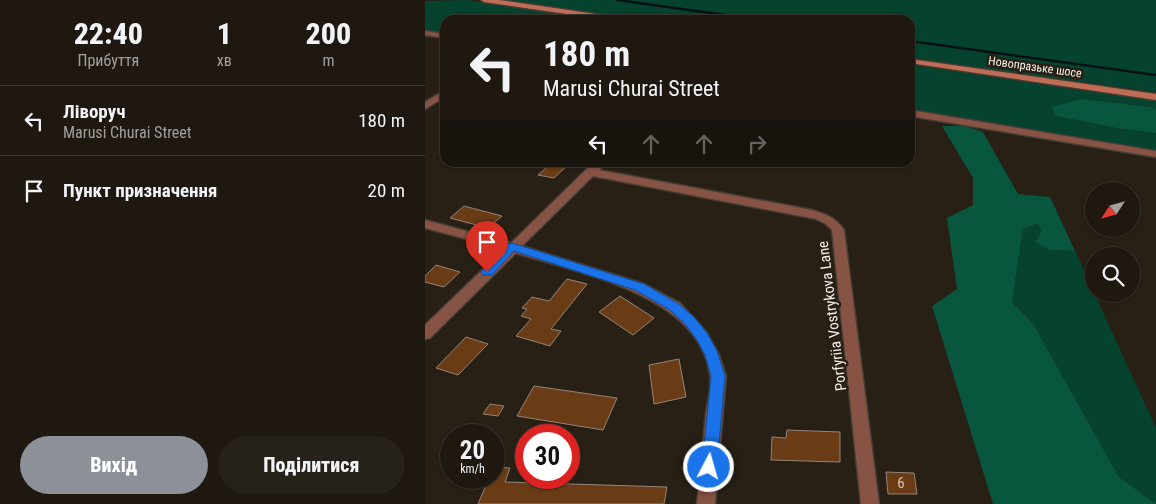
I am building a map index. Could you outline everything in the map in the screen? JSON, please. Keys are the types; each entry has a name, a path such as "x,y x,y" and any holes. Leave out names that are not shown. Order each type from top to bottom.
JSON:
{"main road":[{"path":"484,0 588,15"},
{"name":"Новопразьке шосе","path":"915,62 1156,97"}],"street":[{"path":"425,33 440,35"},
{"path":"425,106 440,96"},
{"path":"915,114 1156,154"},
{"path":"425,334 596,167"},
{"name":"Porfyriia Vostrykova Lane","path":"591,172 819,216 835,226 838,230 870,504"},
{"path":"425,224 512,247 639,287 675,307 702,337 712,355 718,376 706,504"}],"green space":[{"path":"468,0 569,15 440,15 440,34 425,31 425,1"},
{"path":"506,0 1156,0 1156,92 915,59 915,15 612,15"},
{"path":"915,66 1156,101 1156,110 1151,107 1082,99 1056,116 1117,128 1156,133 1156,153 915,112"},
{"path":"1082,99 1151,107 1156,110 1156,133 1117,128 1056,116 1052,107"},
{"path":"942,126 966,126 983,132 1018,194 1050,197 1075,251 1050,250 1036,242 1041,231 1038,224 1023,229 1012,302 1032,322 1119,477 1156,504 993,504 932,306 957,289 947,218 973,205 973,178"},
{"path":"1038,224 1041,231 1037,242 1050,250 1075,251 1085,273 1085,302 1098,302 1156,428 1156,504 1119,477 1032,322 1012,302 1023,229"}],"building":[{"path":"547,167 566,167 554,178 538,175"},
{"path":"464,206 502,216 488,228 450,218"},
{"path":"436,265 460,272 444,287 425,282 425,276"},
{"path":"567,279 587,284 551,329 561,331 550,346 516,336 531,319 521,316 527,309 522,308 532,297 549,301"},
{"path":"620,296 654,318 633,335 599,312"},
{"path":"466,337 488,344 458,375 436,368"},
{"path":"679,359 686,397 654,404 649,365"},
{"path":"534,386 617,398 603,430 580,426 580,424 566,424 517,416"},
{"path":"490,404 504,406 498,416 483,414"},
{"path":"787,430 840,432 840,462 771,460 772,437 786,438"},
{"path":"505,468 510,468 505,482"},
{"path":"886,472 914,473 917,494 888,494"},
{"path":"505,482 515,482 515,489 580,489 580,484 667,487 664,504 478,504 484,489 505,489"}],"waterway":[{"path":"617,0 725,15"},
{"path":"915,42 1156,75"}],"route":[{"path":"487,272 512,247 639,287 675,307 702,337 712,355 718,376 709,467"}]}
